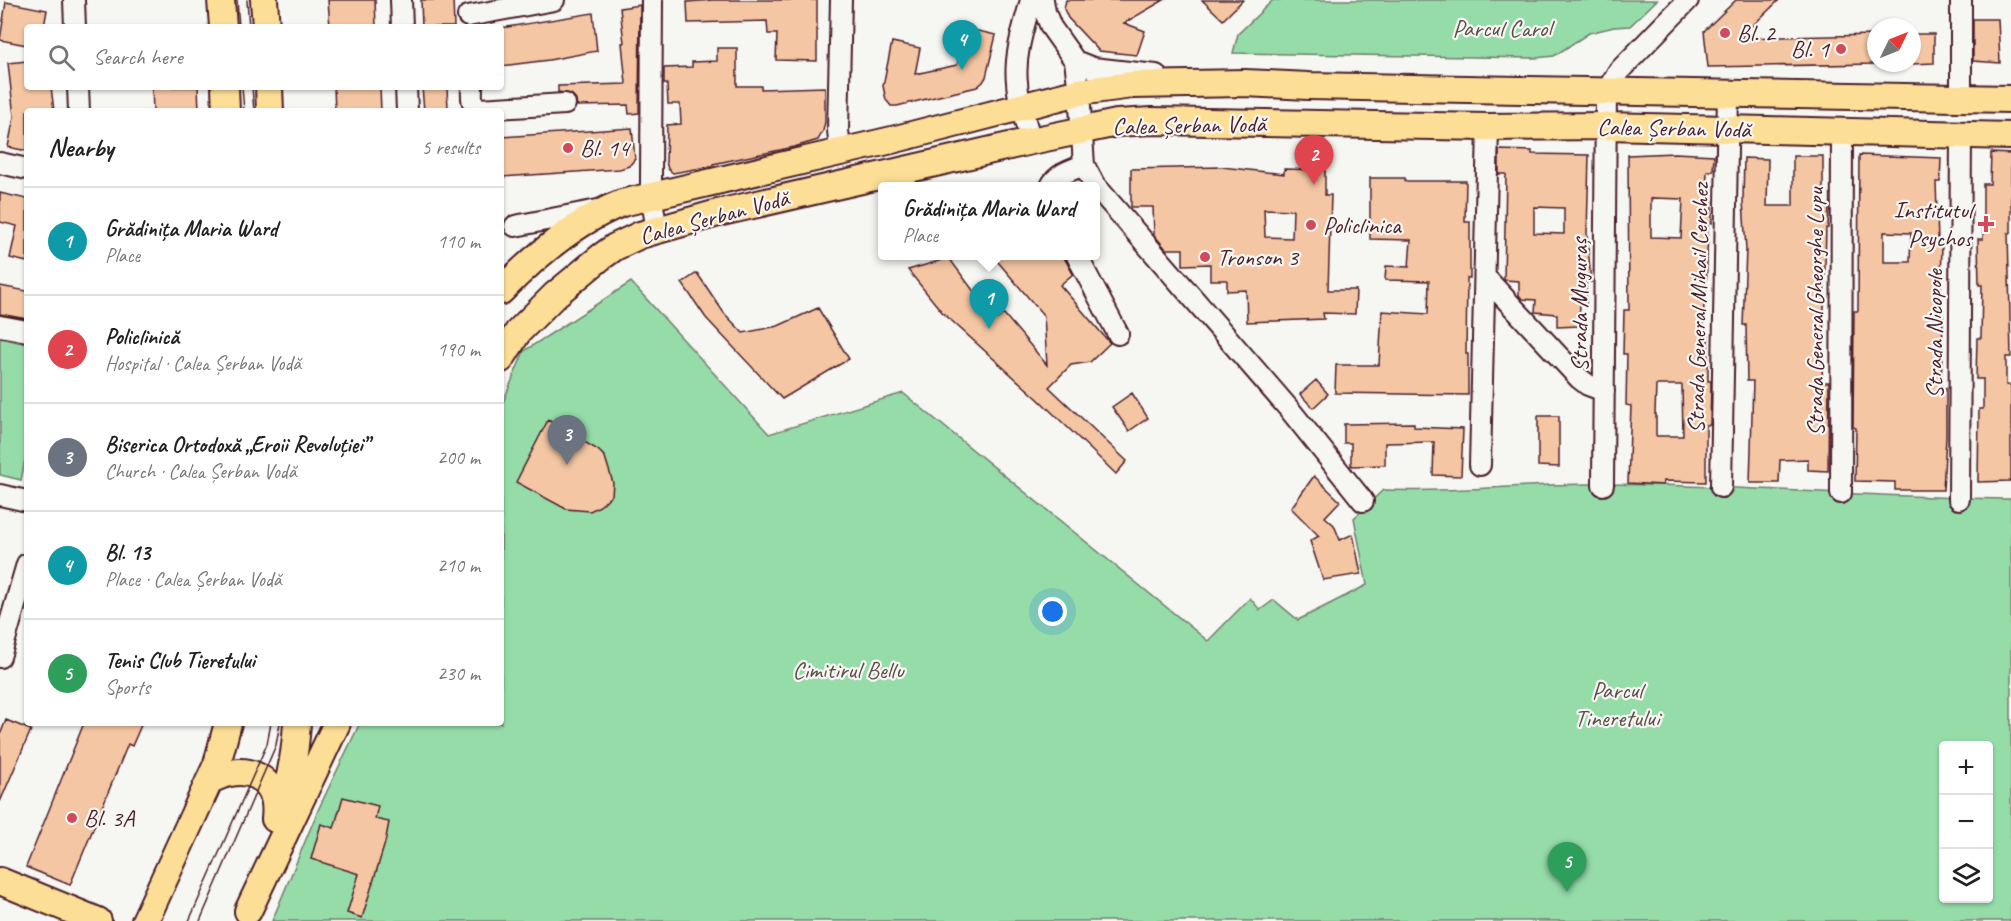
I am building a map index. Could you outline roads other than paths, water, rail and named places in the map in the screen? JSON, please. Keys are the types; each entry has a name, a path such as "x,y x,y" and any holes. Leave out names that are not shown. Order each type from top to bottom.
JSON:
{"main road":[{"path":"221,0 223,24"},
{"path":"264,0 266,24"},
{"name":"Calea Șerban Vodă","path":"504,288 537,257 569,232 609,208 651,195 840,152 1079,92 1132,85 1245,83 2011,99"},
{"path":"225,90 226,108"},
{"path":"269,90 270,108"},
{"name":"Calea Șerban Vodă","path":"504,354 528,321 601,257 627,240 718,213 1117,123 1152,121 1488,127 1606,126 2011,136"},
{"path":"569,232 601,257"},
{"path":"145,921 213,773 227,726"},
{"path":"213,773 246,726"},
{"path":"245,916 255,866 282,804 290,776 297,726"},
{"path":"245,916 336,726"},
{"path":"213,773 218,776 236,772 253,774 261,779 273,791 275,819"},
{"path":"0,881 98,921"}],"street":[{"path":"74,0 75,24"},
{"path":"401,0 402,24"},
{"path":"468,14 554,0"},
{"path":"652,0 651,195 657,230"},
{"path":"840,152 838,130 841,0"},
{"path":"1031,0 1019,52 1016,80 1031,141"},
{"path":"1043,0 1047,19 1056,37 1075,61 1093,68 1116,71 1245,83"},
{"path":"1606,92 1618,72 1688,0"},
{"path":"1961,0 1961,97"},
{"path":"1019,52 1024,44 1037,34 1046,33 1056,37"},
{"path":"1075,61 1084,165 1095,182"},
{"path":"78,90 79,108"},
{"path":"406,90 407,108"},
{"path":"472,90 472,102 478,108"},
{"name":"Strada Muguraș","path":"1603,485 1606,92"},
{"name":"Strada General Mihail Cerchez","path":"1721,487 1728,93"},
{"path":"496,108 565,104"},
{"path":"1480,465 1488,127"},
{"name":"Strada General Gheorghe Lupu","path":"1840,493 1842,131"},
{"name":"Strada Nicopole","path":"1959,499 1961,133"},
{"path":"0,163 24,168"},
{"path":"1053,182 1061,175 1084,165"},
{"path":"1100,190 1253,367 1363,501"},
{"path":"508,226 609,208"},
{"path":"508,226 536,226 569,232"},
{"path":"1080,260 1118,334"},
{"path":"1485,277 1579,378 1588,385 1604,391"},
{"path":"0,326 24,330"},
{"path":"0,495 24,500"},
{"path":"0,657 24,574"}],"tram line":[{"path":"237,0 239,24"},
{"path":"247,0 249,24"},
{"path":"242,90 244,108"},
{"path":"252,90 254,108"},
{"path":"189,921 267,744 270,726"},
{"path":"200,921 276,745 279,726"}],"place":[{"name":"Bl. 2","path":"1725,33"},
{"name":"Bl. 1","path":"1841,49"},
{"name":"Bl. 13","path":"962,70"},
{"name":"Bl. 14","path":"568,148"},
{"name":"Policlinică","path":"1314,185"},
{"name":"Institutul Psychos","path":"1986,224"},
{"name":"Policlinica","path":"1311,225"},
{"name":"Tronson 3","path":"1205,257"},
{"name":"Grădinița Maria Ward","path":"989,329"},
{"name":"Biserica Ortodoxă „Eroii Revoluției”","path":"567,465"},
{"name":"Bl. 3A","path":"72,818"},
{"name":"Tenis Club Tieretului","path":"1567,892"}],"park label":[{"name":"Parcul Carol","path":"1502,28"},
{"name":"Cimitirul Bellu","path":"848,670"},
{"name":"Parcul Tineretului","path":"1617,704"}]}
